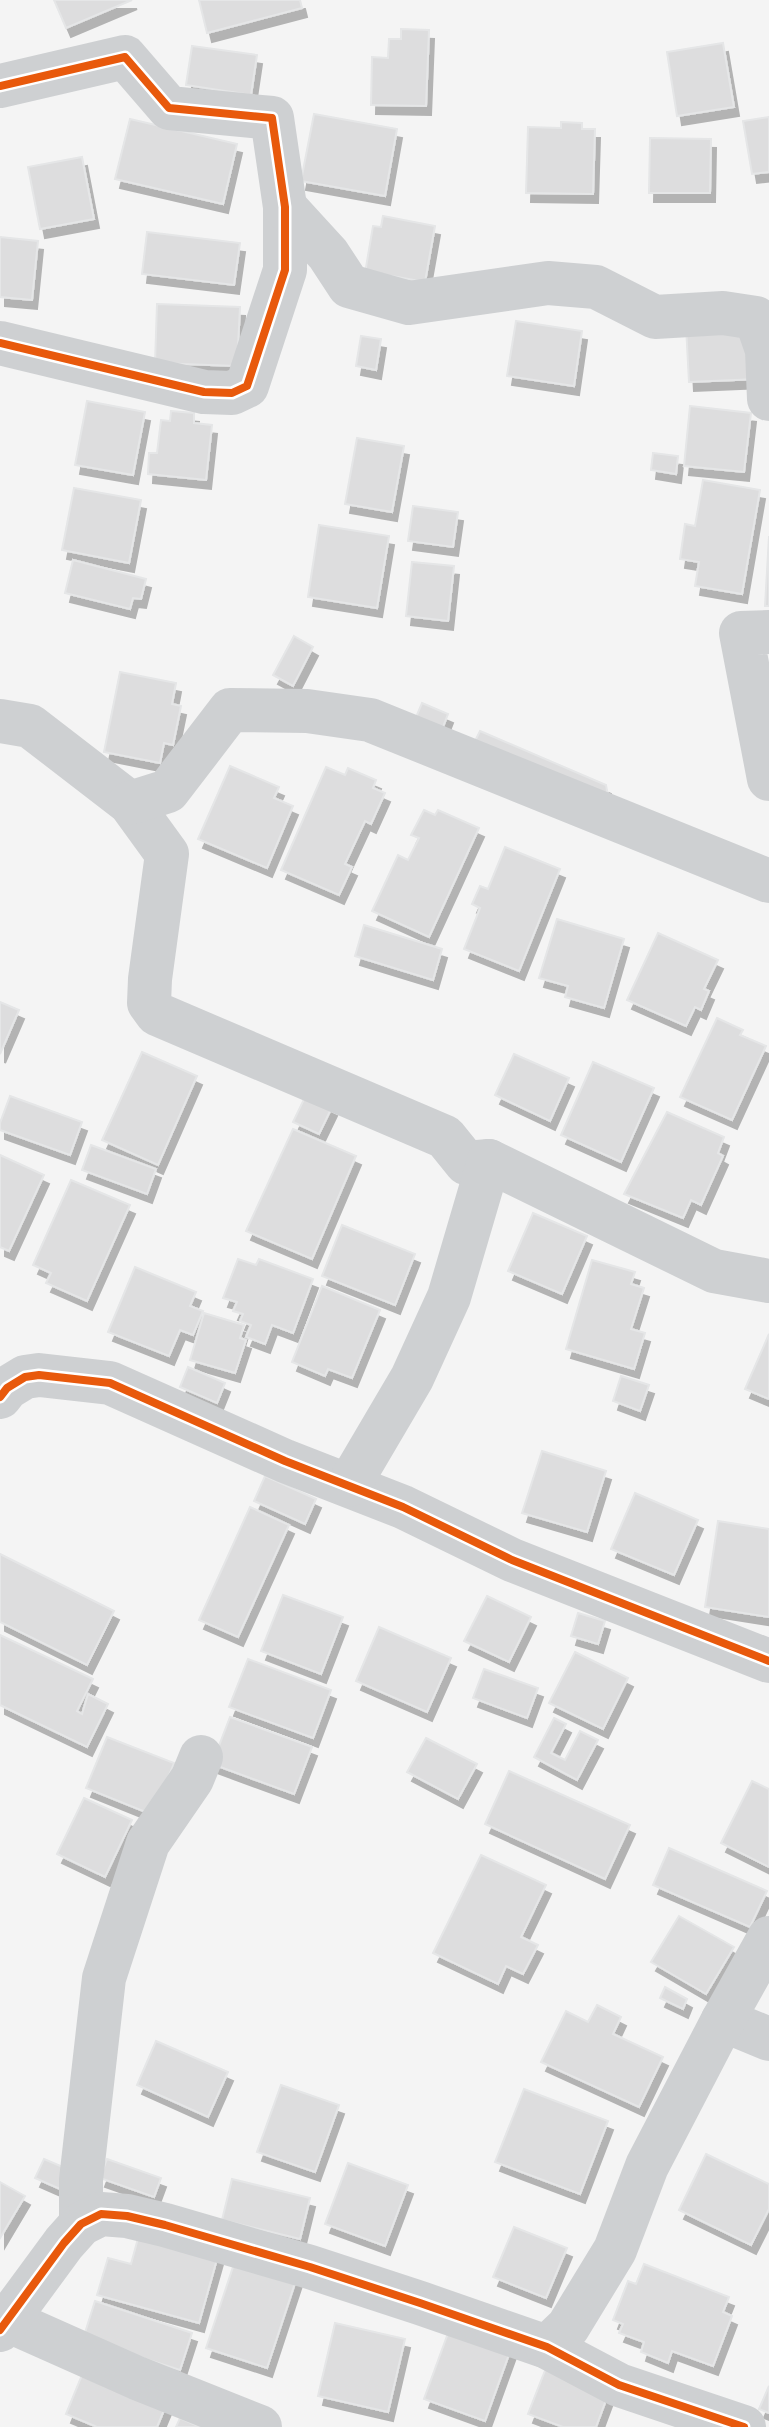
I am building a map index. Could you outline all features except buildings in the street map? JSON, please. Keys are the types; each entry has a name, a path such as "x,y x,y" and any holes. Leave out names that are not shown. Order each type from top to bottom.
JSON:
{"street":[{"path":"0,86 125,57 169,108 272,118 285,207 285,270 247,386 232,393 204,392 0,343"},
{"path":"285,207 328,254 349,286 409,303 548,283 596,287 655,317 723,313 756,318 767,350 769,399"},
{"path":"769,632 741,633 769,779"},
{"path":"130,803 168,791 230,710 307,711 370,720 769,881"},
{"path":"0,721 30,726 130,803 167,854 150,979 149,1003 157,1014 445,1137 466,1163 489,1161 714,1271 769,1281"},
{"path":"349,1485 412,1378 449,1297 489,1161"},
{"path":"0,1397 7,1388 25,1377 39,1375 110,1383 285,1461 403,1507 512,1560 769,1661"},
{"path":"201,1757 192,1779 148,1843 104,1978 87,2206 64,2243 3,2322 260,2427"},
{"path":"547,2347 568,2327 615,2250 647,2166 769,1938"},
{"path":"723,2020 769,2039"},
{"path":"87,2206 295,2263 547,2347 619,2385 744,2427"}],"cycle path":[{"path":"0,86 125,57 169,108 272,118 285,207 285,270 247,386 232,393 204,392 0,343"},
{"path":"0,1397 7,1388 25,1377 39,1375 110,1383 285,1461 403,1507 512,1560 769,1661"},
{"path":"0,2330 81,2224 101,2214 127,2216 310,2267 420,2303 547,2347 619,2385 744,2427"}]}
